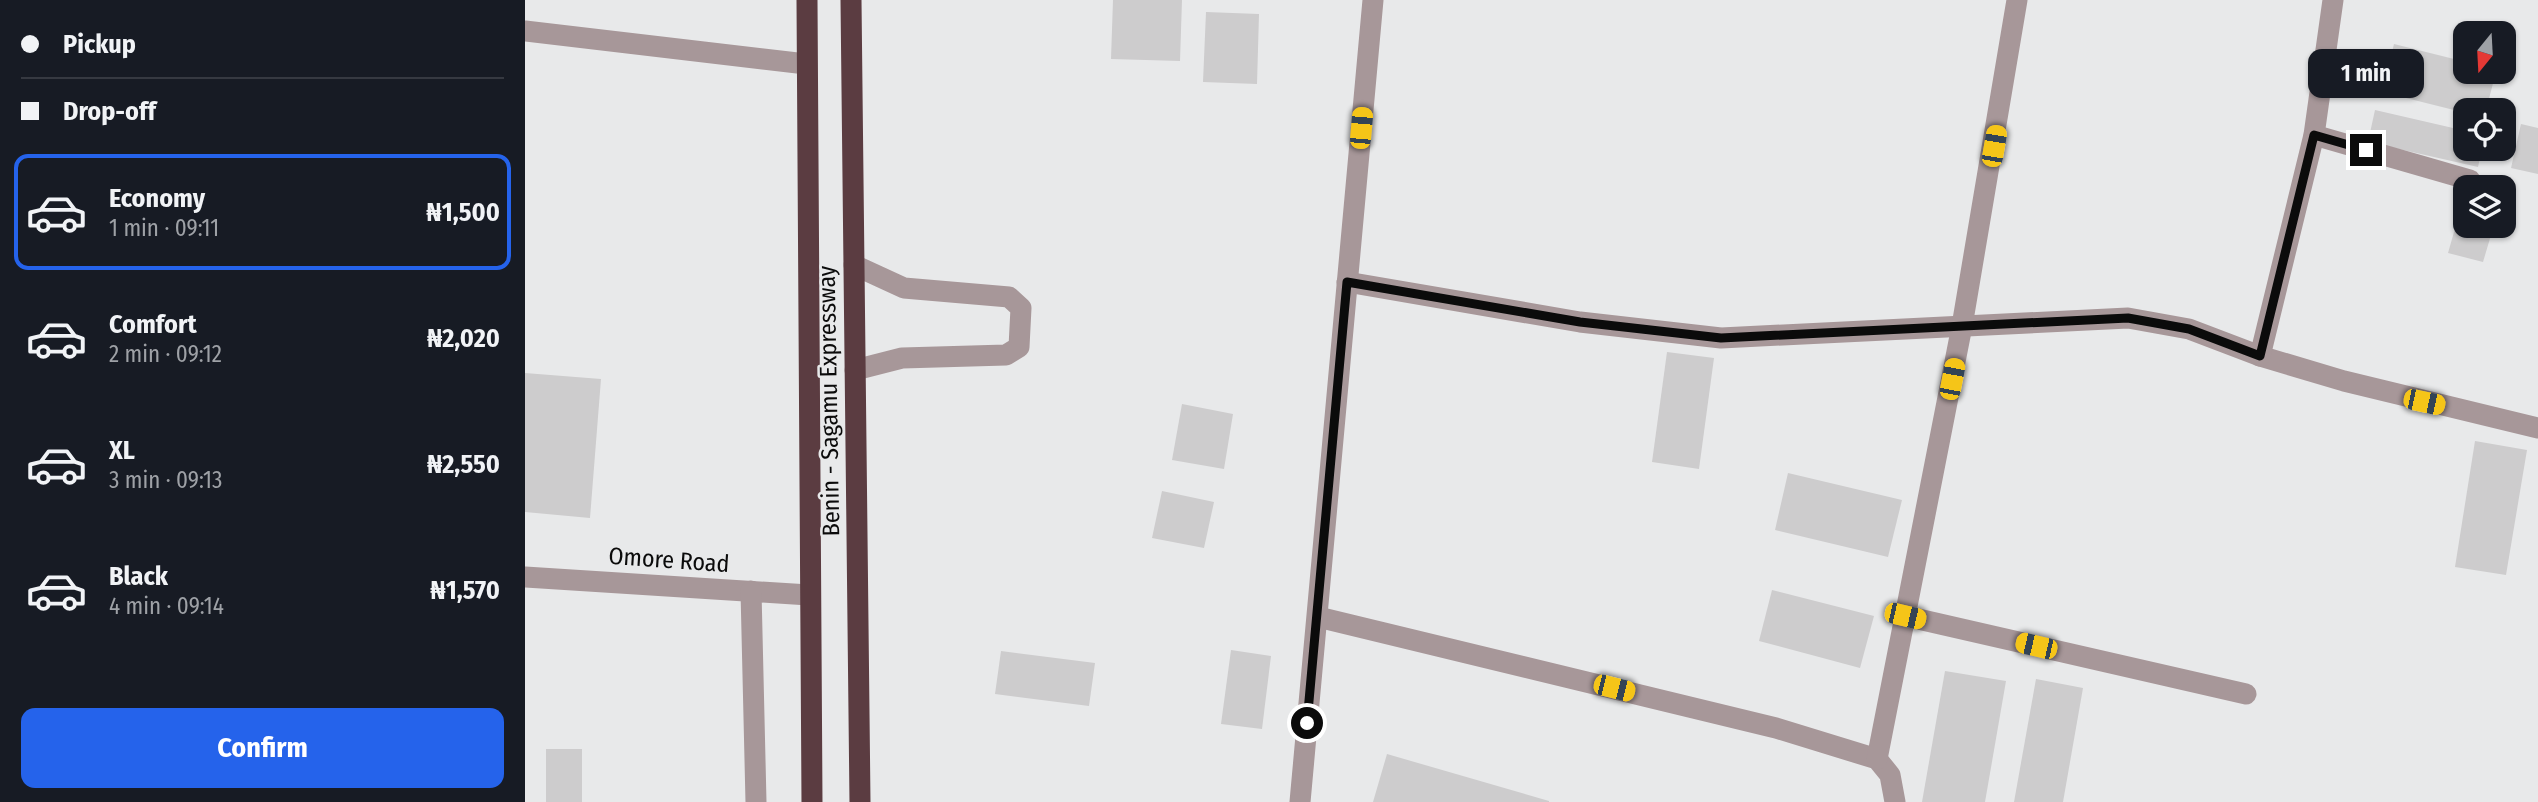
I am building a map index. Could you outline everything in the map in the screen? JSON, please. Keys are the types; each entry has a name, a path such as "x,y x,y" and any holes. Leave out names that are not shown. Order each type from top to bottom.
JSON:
{"highway":[{"path":"807,0 812,802"},
{"name":"Benin - Sagamu Expressway","path":"851,0 860,802"}],"street":[{"path":"1300,802 1373,0"},
{"path":"1877,759 1962,326 2017,0"},
{"path":"2260,356 2314,135 2333,0"},
{"path":"525,31 806,64"},
{"path":"2314,135 2453,175"},
{"path":"854,265 904,288 1009,297 1021,308 1019,347 1006,355 902,358 855,370"},
{"path":"1347,282 1580,322 1721,338 2128,318 2189,329 2260,356 2397,395 2538,428"},
{"name":"Omore Road","path":"525,577 809,595"},
{"path":"751,592 756,802"},
{"path":"1905,616 2246,694"},
{"path":"1318,617 1776,728 1877,759 1890,775 1895,802"}],"building":[{"path":"1113,0 1182,0 1180,61 1111,59"},
{"path":"1206,12 1259,14 1257,84 1203,82"},
{"path":"2394,44 2453,59 2453,84 2493,84 2489,98 2453,98 2453,110 2382,92"},
{"path":"2375,110 2453,128 2453,161 2479,161 2478,167 2368,142"},
{"path":"2521,124 2538,128 2538,174 2511,168 2513,161 2516,161"},
{"path":"2453,236 2453,238 2490,238 2483,262 2448,253"},
{"path":"1667,352 1714,358 1699,469 1652,462"},
{"path":"525,373 601,379 590,518 525,512"},
{"path":"1182,404 1233,414 1224,469 1172,460"},
{"path":"2475,441 2527,450 2506,575 2455,567"},
{"path":"1788,473 1902,500 1888,557 1775,530"},
{"path":"1162,491 1214,502 1204,548 1152,538"},
{"path":"1772,590 1874,616 1860,668 1759,641"},
{"path":"1231,650 1271,656 1262,729 1221,724"},
{"path":"1001,651 1095,663 1089,706 995,694"},
{"path":"1945,671 2006,681 1985,802 1922,802"},
{"path":"2036,679 2083,688 2063,802 2014,802"},
{"path":"546,749 582,749 582,802 546,802"},
{"path":"1387,754 1549,801 1549,802 1373,802"}],"route":[{"path":"1307,723 1347,282 1580,322 1721,338 2128,318 2189,329 2260,356 2314,135 2366,150"}]}
